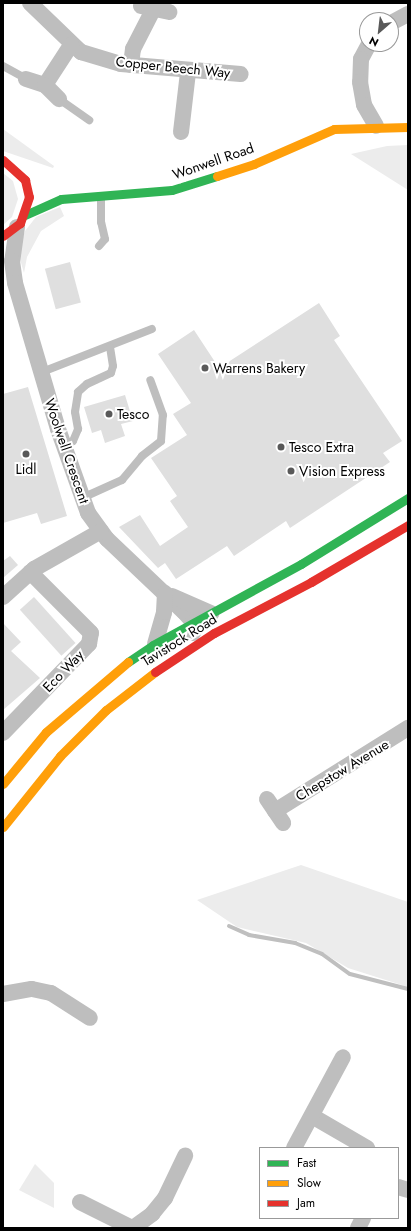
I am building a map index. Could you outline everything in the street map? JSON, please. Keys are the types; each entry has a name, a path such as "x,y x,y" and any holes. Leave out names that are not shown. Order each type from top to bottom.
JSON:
{"main road":[{"name":"Wonwell Road","path":"3,236 21,221 61,199 101,194 172,190 254,164 334,129 376,126 408,126"},
{"path":"3,160 13,166 25,180 29,197 21,221"},
{"name":"Tavistock Road","path":"3,784 46,732 84,695 155,644 307,560 408,498"},
{"name":"Tavistock Road","path":"3,827 42,776 106,710 142,680 194,646 408,525"}],"street":[{"name":"Copper Beech Way","path":"30,3 71,45 81,52 131,65 188,72 241,74"},
{"path":"131,65 133,49 147,8 169,12"},
{"path":"399,19 408,14"},
{"path":"45,85 71,45"},
{"path":"365,52 362,59 360,82 364,105 376,126"},
{"path":"181,132 188,72"},
{"path":"26,79 45,85 59,99"},
{"name":"Woolwell Crescent","path":"21,221 12,261 15,283 64,446 82,498 101,531 165,593 211,613"},
{"name":"Woolwell Crescent","path":"3,260 15,283"},
{"path":"3,597 30,572 73,544 101,531"},
{"name":"Eco Way","path":"3,733 89,644 91,633 30,572"},
{"path":"165,593 193,622 194,646"},
{"path":"155,644 164,612 165,593"},
{"name":"Chepstow Avenue","path":"275,811 408,728"},
{"path":"3,994 32,989 52,994 90,1018"},
{"path":"295,1147 343,1057"},
{"path":"312,1116 365,1147"},
{"path":"80,1202 132,1228 152,1214 164,1198 185,1156"},
{"path":"358,1228 362,1219"}],"lane":[{"path":"3,66 26,79"},
{"path":"59,99 90,120"},
{"path":"99,246 105,239 101,222 101,194"},
{"path":"42,372 110,347 152,329"},
{"path":"64,446 73,441 78,429 75,412 78,392 87,384 111,373 110,347"},
{"path":"82,498 122,480 142,456 161,441 164,428 161,404 150,380"}],"shaded area":[{"path":"3,129 54,166 53,168 3,151"},
{"path":"408,145 408,190 351,154 387,146"},
{"path":"3,173 13,181 18,199 12,217 3,225"},
{"path":"60,207 64,216 41,231 27,257 24,273 18,252 25,231 36,217"},
{"path":"301,865 408,902 408,987 348,968 306,943 237,927 197,900"},
{"path":"35,1164 54,1183 54,1208 19,1190"}],"building":[{"path":"70,262 81,303 56,309 45,269"},
{"name":"Tesco Extra","path":"319,303 340,336 334,340 402,441 383,453 390,462 290,528 286,521 234,556 227,546 176,579 165,563 158,568 119,527 140,515 160,546 188,527 170,501 177,496 151,458 187,435 173,414 191,403 158,354 194,330 219,368"},
{"name":"Lidl","path":"28,387 67,516 41,524 37,513 3,523 3,394"},
{"name":"Tesco","path":"125,395 133,421 121,424 125,436 105,443 101,430 92,433 84,407"},
{"path":"10,556 18,565 3,578 3,561"},
{"path":"34,597 75,643 61,656 20,610"},
{"path":"3,623 21,642 11,651 40,678 3,710"}],"waterway":[{"path":"229,926 249,935 295,943 322,954 350,974 408,989"}],"traffic: fast":[{"path":"25,215 61,199 172,190 217,176"},
{"path":"128,662 153,645 301,564 408,498"}],"traffic: slow":[{"path":"217,176 254,164 334,129 408,127"},
{"path":"3,784 46,732 128,662"},
{"path":"3,827 60,756 106,710 155,672"}],"traffic: jam":[{"path":"3,160 25,180 29,197 20,223 3,236"},
{"path":"155,672 214,633 311,582 408,525"}],"place":[{"name":"Warrens Bakery","path":"205,368"},
{"name":"Tesco","path":"109,414"},
{"name":"Tesco Extra","path":"281,447"},
{"name":"Lidl","path":"26,454"},
{"name":"Vision Express","path":"291,471"}]}
